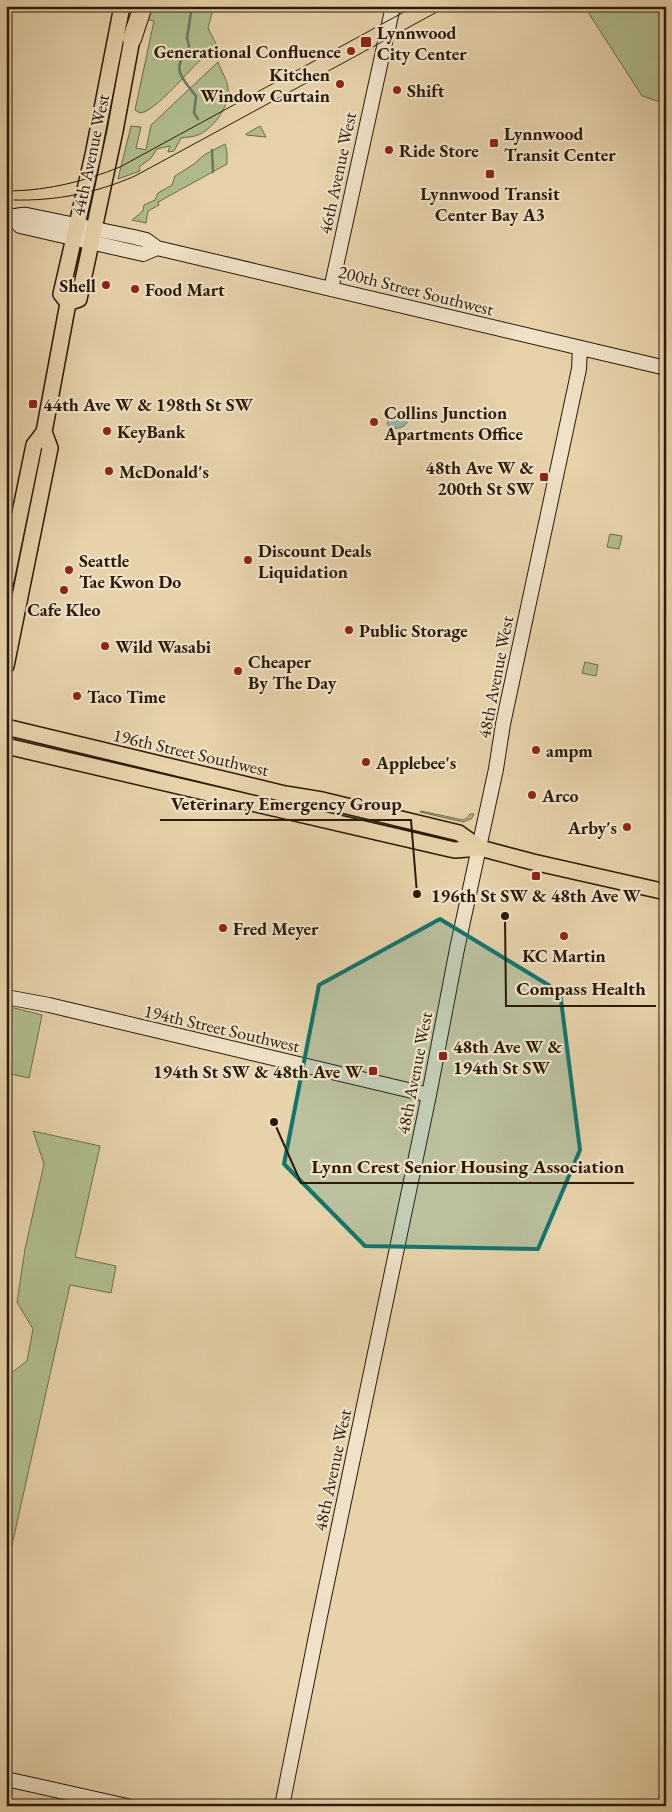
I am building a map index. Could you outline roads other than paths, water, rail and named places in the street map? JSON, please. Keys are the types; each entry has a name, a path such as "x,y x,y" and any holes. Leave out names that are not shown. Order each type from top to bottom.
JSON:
{"highway":[{"path":"132,38 143,6"}],"main road":[{"name":"44th Avenue West","path":"6,581 34,445 41,436 68,303 61,294 93,155 122,6"},
{"name":"44th Avenue West","path":"68,303 79,299 115,131 136,6"},
{"name":"44th Avenue West","path":"6,666 50,448 41,436"},
{"path":"20,512 26,521 22,543 27,559"},
{"name":"196th Street Southwest","path":"6,727 285,794 322,800 459,833 480,848"},
{"name":"196th Street Southwest","path":"6,746 455,850 480,848 666,892"}],"street":[{"name":"46th Avenue West","path":"331,289 393,6"},
{"name":"200th Street Southwest","path":"10,217 22,214 93,235 146,240 158,248 666,368"},
{"name":"48th Avenue West","path":"282,1806 429,1095 457,949 480,848 503,724 579,369 580,348"},
{"name":"194th Street Southwest","path":"6,997 49,1005 429,1095"},
{"path":"6,1779 127,1806"}],"waterway":[{"path":"192,6 187,38 188,53 182,58 179,69 184,80 196,96 194,113 198,119"},
{"path":"212,150 213,172"}],"tram line":[{"path":"12,191 40,189 67,184 94,177 120,167 415,6"},
{"path":"14,200 76,195 106,187 135,176 448,6"}],"place":[{"name":"Lynnwood City Center","path":"366,42"},
{"name":"Generational Confluence","path":"351,51"},
{"name":"Kitchen Window Curtain","path":"340,84"},
{"name":"Shift","path":"397,90"},
{"name":"Lynnwood Transit Center","path":"494,143"},
{"name":"Ride Store","path":"389,150"},
{"name":"Lynnwood Transit Center Bay A3","path":"490,174"},
{"name":"Shell","path":"106,285"},
{"name":"Food Mart","path":"135,289"},
{"name":"44th Ave W & 198th St SW","path":"33,404"},
{"name":"Collins Junction Apartments Office","path":"374,422"},
{"name":"KeyBank","path":"107,431"},
{"name":"McDonald's","path":"109,471"},
{"name":"48th Ave W & 200th St SW","path":"544,477"},
{"name":"Discount Deals Liquidation","path":"248,560"},
{"name":"Seattle Tae Kwon Do","path":"69,570"},
{"name":"Cafe Kleo","path":"64,590"},
{"name":"Public Storage","path":"349,630"},
{"name":"Wild Wasabi","path":"105,646"},
{"name":"Cheaper By The Day","path":"238,671"},
{"name":"Taco Time","path":"77,696"},
{"name":"ampm","path":"536,750"},
{"name":"Applebee's","path":"366,762"},
{"name":"Arco","path":"532,795"},
{"name":"Arby's","path":"627,827"},
{"name":"196th St SW & 48th Ave W","path":"536,876"},
{"name":"Veterinary Emergency Group","path":"417,894"},
{"name":"Compass Health","path":"505,916"},
{"name":"Fred Meyer","path":"223,928"},
{"name":"KC Martin","path":"564,936"},
{"name":"48th Ave W & 194th St SW","path":"443,1056"},
{"name":"194th St SW & 48th Ave W","path":"373,1071"},
{"name":"Lynn Crest Senior Housing Association","path":"274,1122"}]}
